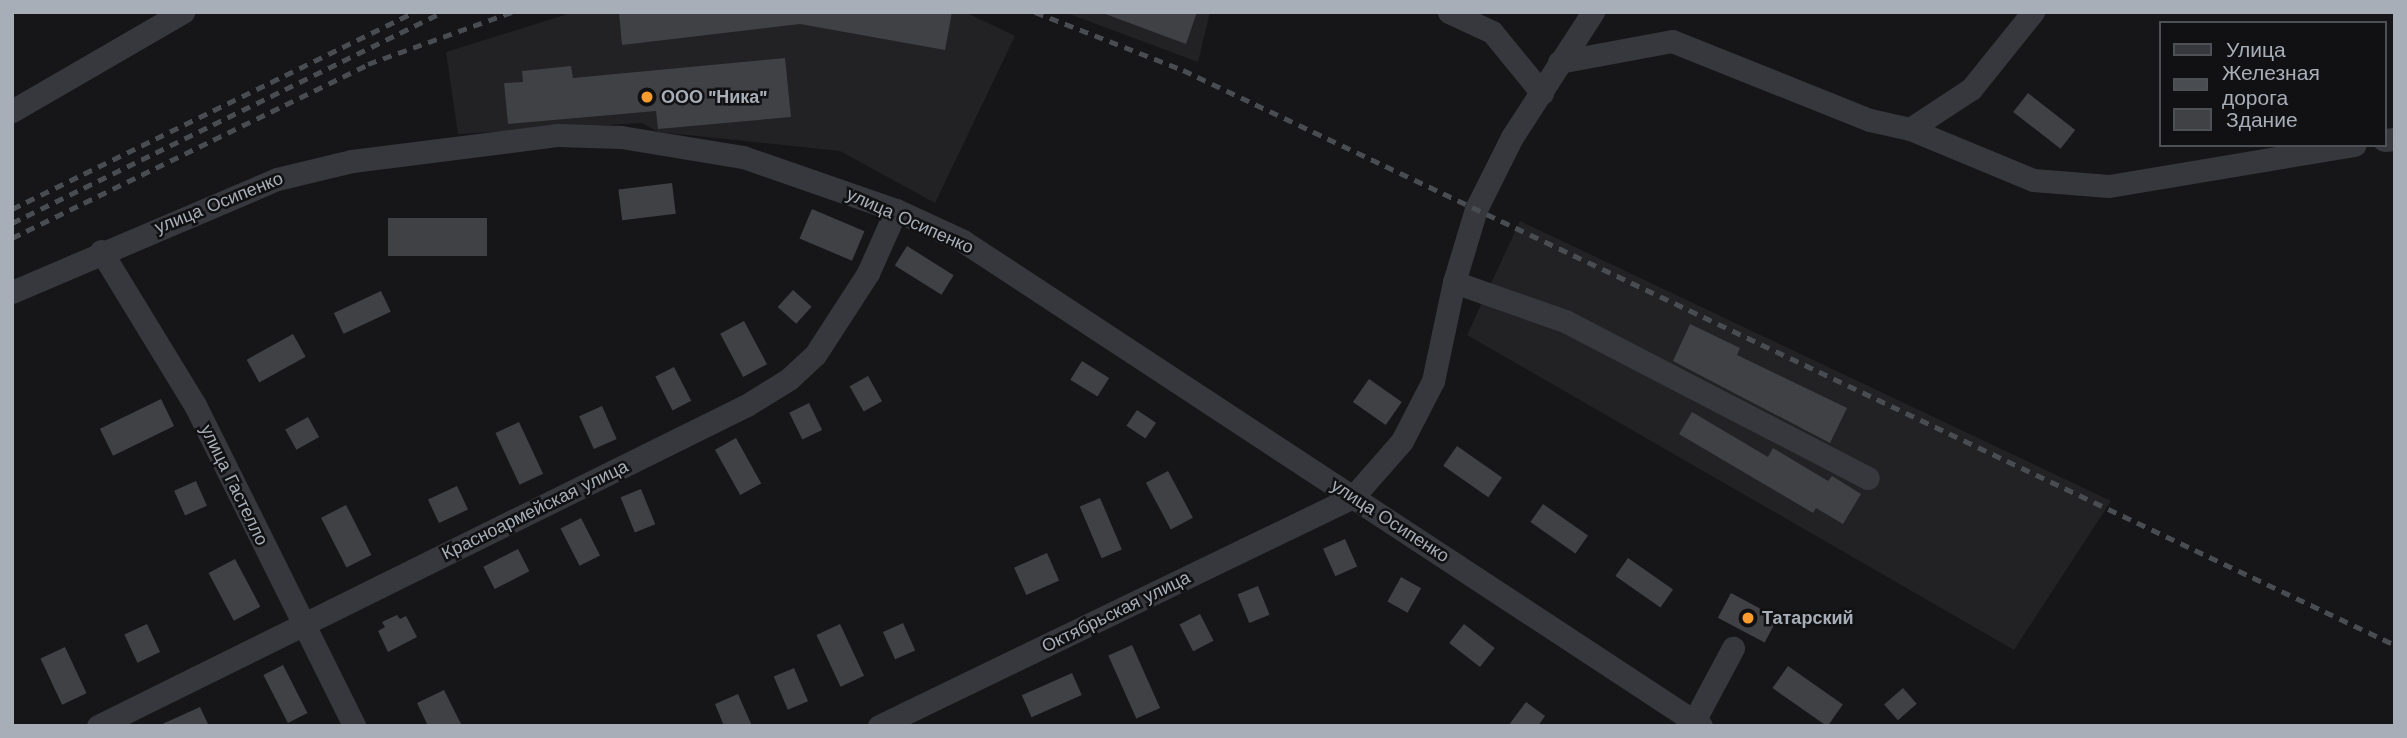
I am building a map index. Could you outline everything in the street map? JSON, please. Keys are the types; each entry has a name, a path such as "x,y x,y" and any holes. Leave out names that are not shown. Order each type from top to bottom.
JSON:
{"street":[{"path":"12,111 183,12"},
{"path":"1449,12 1492,32 1542,93"},
{"path":"1353,497 1402,441 1433,382 1454,282 1476,209 1511,137 1593,12"},
{"path":"1910,129 1970,89 2033,12"},
{"path":"1559,62 1672,41 1870,120 1910,129 2033,180 2109,186 2343,147"},
{"name":"улица Осипенко","path":"12,292 101,251 276,178 352,161 558,135 633,138 743,157 896,210 963,241 1697,723"},
{"name":"Красноармейская улица","path":"98,726 747,405 789,379 815,355 868,273 896,210"},
{"name":"улица Гастелло","path":"101,251 195,405 301,625 354,726"},
{"path":"1454,282 1565,321 1868,478"},
{"name":"Октябрьская улица","path":"879,726 1353,497"},
{"path":"1697,723 1733,648"}],"shaded area":[{"path":"574,12 965,12 1015,36 935,203 840,151 658,132 642,123 458,134 446,52"},
{"path":"1064,12 1210,12 1198,62"},
{"path":"1520,221 2111,501 2014,650 1467,335"}],"building":[{"path":"619,12 952,12 945,50 800,24 622,45"},
{"path":"1100,12 1197,12 1186,44"},
{"name":"ООО \"Ника\"","path":"785,58 791,117 658,129 656,111 508,124 504,83 523,82 522,71 571,66 573,78"},
{"path":"2028,93 2075,130 2061,149 2013,112"},
{"path":"672,183 676,214 622,220 618,190"},
{"path":"812,209 864,231 852,261 799,238"},
{"path":"388,218 487,218 487,256 388,256"},
{"path":"907,246 954,275 941,295 895,266"},
{"path":"793,290 812,307 796,324 778,307"},
{"path":"381,291 391,312 344,334 334,313"},
{"path":"744,321 767,364 743,377 720,334"},
{"path":"1690,324 1740,348 1737,355 1847,408 1830,443 1673,361"},
{"path":"293,334 306,357 259,382 247,360"},
{"path":"1082,361 1109,378 1097,397 1070,380"},
{"path":"674,367 691,401 673,410 655,377"},
{"path":"868,376 882,401 864,412 850,386"},
{"path":"1369,379 1402,402 1386,425 1353,402"},
{"path":"161,399 174,426 113,456 100,429"},
{"path":"809,403 822,430 802,440 789,413"},
{"path":"602,406 617,439 594,449 579,416"},
{"path":"1137,410 1156,423 1145,439 1126,426"},
{"path":"1692,412 1768,457 1773,448 1828,481 1832,476 1861,494 1843,524 1816,508 1813,513 1679,434"},
{"path":"308,417 319,437 296,450 285,430"},
{"path":"519,422 543,474 520,485 495,433"},
{"path":"736,438 761,483 740,495 715,450"},
{"path":"1457,446 1502,478 1488,497 1443,466"},
{"path":"1168,471 1193,518 1171,530 1146,483"},
{"path":"196,481 207,506 185,515 174,491"},
{"path":"457,486 468,510 439,523 428,500"},
{"path":"641,489 655,524 635,532 621,497"},
{"path":"1100,498 1122,550 1102,558 1080,507"},
{"path":"1543,504 1588,536 1575,554 1530,522"},
{"path":"346,505 371,555 346,568 321,518"},
{"path":"581,518 600,555 580,566 561,528"},
{"path":"1345,539 1357,566 1335,576 1323,549"},
{"path":"518,549 529,571 495,589 483,567"},
{"path":"1047,553 1059,580 1026,595 1014,568"},
{"path":"1628,558 1673,590 1660,608 1615,576"},
{"path":"235,559 260,607 234,621 209,573"},
{"path":"1401,577 1421,588 1408,613 1387,601"},
{"path":"1258,586 1270,615 1249,623 1238,594"},
{"name":"Татарский","path":"1731,593 1778,618 1765,643 1718,618"},
{"path":"1200,614 1214,641 1193,651 1180,624"},
{"path":"397,615 400,619 406,616 417,637 388,652 378,631 385,627 382,622"},
{"path":"903,623 915,650 895,659 883,632"},
{"path":"147,624 160,652 137,663 124,635"},
{"path":"840,624 864,676 841,687 816,635"},
{"path":"1464,624 1495,648 1480,667 1449,643"},
{"path":"1132,645 1160,708 1136,719 1108,656"},
{"path":"65,647 87,693 62,705 41,658"},
{"path":"283,665 308,713 288,723 263,675"},
{"path":"1788,666 1843,704 1827,726 1773,688"},
{"path":"794,668 808,701 788,710 774,677"},
{"path":"1072,673 1082,695 1032,717 1022,695"},
{"path":"1903,688 1917,704 1898,720 1884,704"},
{"path":"444,690 462,726 428,726 417,703"},
{"path":"738,694 752,726 724,726 715,704"},
{"path":"1526,702 1545,716 1538,726 1508,726"},
{"path":"200,707 209,726 158,726"}],"railway":[{"path":"12,209 414,12"},
{"path":"12,223 442,12"},
{"path":"12,238 368,64 512,12"},
{"path":"1035,12 1183,70 2395,645"}],"place":[{"name":"ООО \"Ника\"","path":"647,97"},
{"name":"Татарский","path":"1748,618"}]}
